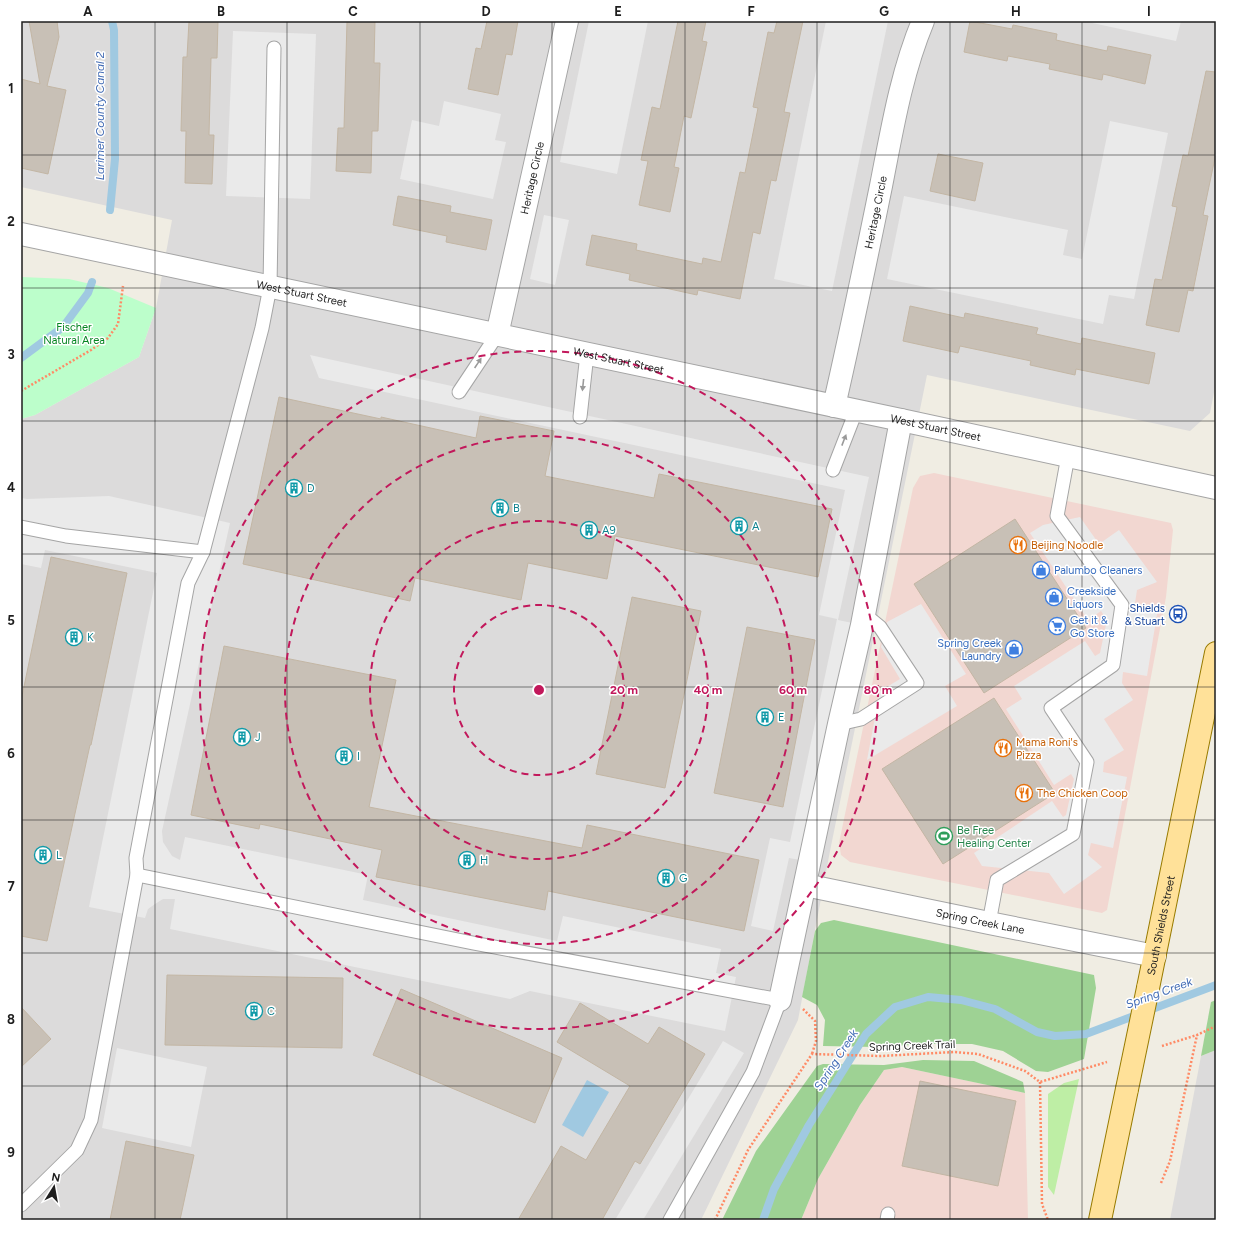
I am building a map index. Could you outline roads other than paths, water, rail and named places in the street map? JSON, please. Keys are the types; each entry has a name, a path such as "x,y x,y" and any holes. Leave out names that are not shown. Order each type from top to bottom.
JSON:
{"main road":[{"name":"South Shields Street","path":"1100,1220 1216,653"}],"street":[{"name":"Heritage Circle","path":"497,335 567,21"},
{"name":"Heritage Circle","path":"834,406 856,308 901,86 912,48 923,21"},
{"name":"West Stuart Street","path":"21,234 1216,488"},
{"path":"780,1000 839,724 862,625 863,613 901,420"},
{"name":"Spring Creek Lane","path":"805,885 1155,956"}],"lane":[{"path":"21,1205 77,1150 91,1120 137,875 136,858 188,583 203,552 262,328 270,287 274,48"},
{"path":"459,392 497,335"},
{"path":"580,417 587,354"},
{"path":"833,470 856,411"},
{"path":"989,923 997,880 1073,834 1087,762 1051,708 1113,666 1122,605 1057,516 1068,456"},
{"path":"21,527 66,536 203,552"},
{"path":"839,724 861,719 917,683 880,627 863,613"},
{"path":"137,875 473,943 780,1000 753,1072 670,1220"}],"water":[{"path":"587,1080 609,1092 583,1137 562,1125"}],"waterway":[{"name":"Larimer County Canal 2","path":"110,210 115,159 114,30 112,21"},
{"name":"Larimer County Canal 2","path":"21,358 63,327 88,293 92,282"},
{"name":"Spring Creek","path":"763,1220 774,1189 809,1125 866,1034 895,1007 928,997 961,1000 995,1009 1037,1032 1055,1036 1086,1034 1216,985"}],"place":[{"name":"D","path":"294,488"},
{"name":"B","path":"500,508"},
{"name":"A","path":"739,526"},
{"name":"A9","path":"589,530"},
{"name":"Beijing Noodle","path":"1018,545"},
{"name":"Palumbo Cleaners","path":"1041,570"},
{"name":"Creekside Liquors","path":"1054,597"},
{"name":"Shields & Stuart","path":"1178,614"},
{"name":"Get it & Go Store","path":"1057,626"},
{"name":"K","path":"74,637"},
{"name":"Spring Creek Laundry","path":"1014,649"},
{"name":"E","path":"765,717"},
{"name":"J","path":"242,737"},
{"name":"Mama Roni's Pizza","path":"1003,748"},
{"name":"I","path":"344,756"},
{"name":"The Chicken Coop","path":"1024,793"},
{"name":"Be Free Healing Center","path":"944,836"},
{"name":"L","path":"43,855"},
{"name":"H","path":"467,860"},
{"name":"G","path":"666,878"},
{"name":"C","path":"254,1011"}],"park label":[{"name":"Fischer Natural Area","path":"74,333"}]}
